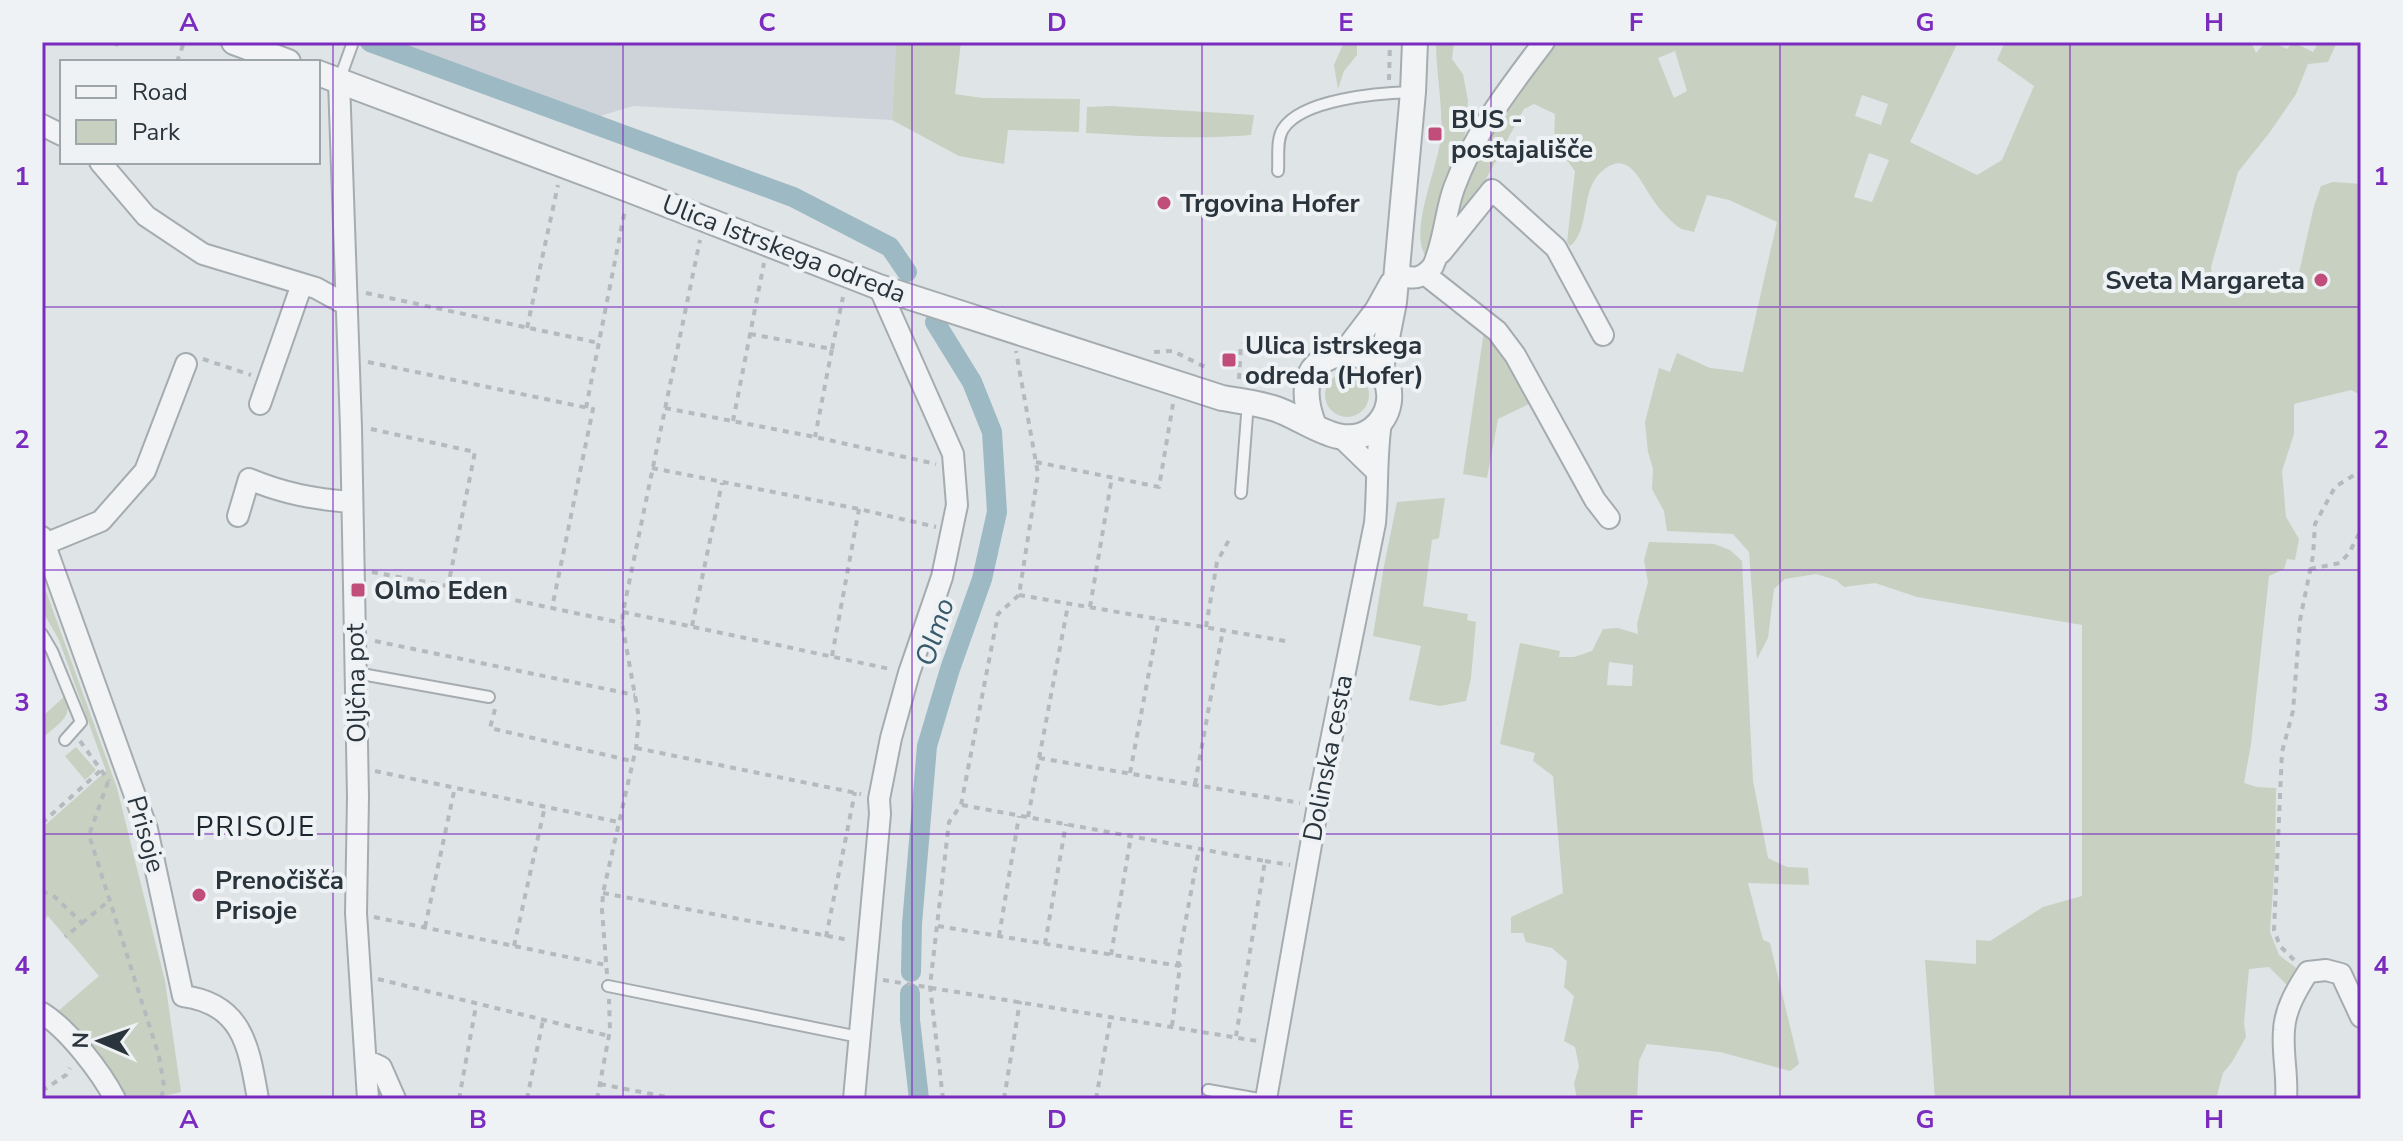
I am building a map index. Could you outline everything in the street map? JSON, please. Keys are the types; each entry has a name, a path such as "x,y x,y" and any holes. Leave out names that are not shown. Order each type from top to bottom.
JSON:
{"street":[{"path":"234,42 283,60"},
{"path":"1381,368 1397,275 1401,92 1415,42"},
{"path":"1431,267 1454,188 1475,139 1544,42"},
{"name":"Ulica Istrskega odreda","path":"328,77 879,287 1222,398 1248,402"},
{"name":"Oljčna pot","path":"328,77 346,297 356,673 356,913 368,1099"},
{"path":"42,125 60,134"},
{"path":"102,164 146,216 203,254 346,297"},
{"path":"1397,275 1418,278 1431,267 1492,190 1556,248 1603,335"},
{"path":"1431,267 1497,331 1522,368 1595,500 1609,518"},
{"path":"1345,353 1377,311 1397,275"},
{"path":"260,404 302,284"},
{"path":"854,1099 879,799 891,738 909,673 942,577 957,505 953,454 879,287"},
{"path":"1314,426 1305,398 1312,372 1332,356 1345,353 1371,359 1381,368 1387,380 1390,394 1388,409 1371,432 1342,438"},
{"name":"Prisoje","path":"186,364 145,471 101,521 43,541 98,686 147,829 183,996 203,1000 221,1010 236,1024 248,1046 258,1099"},
{"path":"1248,402 1306,386"},
{"path":"1248,402 1275,408 1342,438 1376,471"},
{"name":"Dolinska cesta","path":"1268,1097 1318,805 1375,523 1381,422"},
{"path":"238,516 249,479 309,499 351,502"},
{"path":"2286,1099 2284,1027 2294,995 2308,972 2326,970 2341,974 2361,1017"},
{"path":"42,1013 104,1078 115,1099"},
{"path":"366,1060 381,1067 395,1099"}],"lane":[{"path":"328,77 353,42"},
{"path":"1278,171 1281,131 1298,116 1336,101 1371,93 1401,92"},
{"path":"1241,493 1248,402"},
{"path":"42,634 81,722 69,736"},
{"path":"356,673 489,697"},
{"path":"608,986 859,1037"},
{"path":"1208,1090 1268,1097"}],"path":[{"path":"1390,42 1401,92"},
{"path":"527,328 562,165"},
{"path":"586,408 630,190"},
{"path":"597,1099 609,1036 603,893 636,748 639,718 622,623 623,612 704,220"},
{"path":"733,421 768,244"},
{"path":"815,437 848,275"},
{"path":"346,297 599,343"},
{"path":"943,1099 930,986 949,822 961,805 998,614 1019,595 1038,474 1012,330"},
{"path":"750,334 832,349"},
{"path":"1241,343 1248,402"},
{"path":"186,364 198,357 268,381"},
{"path":"348,358 593,409 552,608"},
{"path":"1273,378 1297,361"},
{"path":"1036,462 1159,487 1177,383"},
{"path":"665,408 954,468"},
{"path":"351,428 376,430 475,452 448,586"},
{"path":"652,468 859,509 952,531"},
{"path":"2308,972 2280,946 2274,930 2282,752 2293,711 2300,620 2315,524 2335,487 2354,475 2361,475"},
{"path":"1090,607 1112,477"},
{"path":"692,626 723,483"},
{"path":"832,656 859,509"},
{"path":"2310,569 2340,563 2361,530"},
{"path":"1206,627 1217,562 1230,538"},
{"path":"354,568 622,623"},
{"path":"1019,595 1291,642"},
{"path":"1028,817 1068,605"},
{"path":"623,612 909,673"},
{"path":"1130,773 1159,619"},
{"path":"1195,784 1223,630"},
{"path":"355,637 635,695"},
{"path":"489,697 496,701 490,728 632,761"},
{"path":"42,823 102,772 69,736"},
{"path":"636,748 879,799"},
{"path":"1039,758 1302,803"},
{"path":"357,768 618,822"},
{"path":"108,782 89,835 159,1056 164,1086 161,1099"},
{"path":"425,927 455,787"},
{"path":"826,937 855,792"},
{"path":"961,805 1291,865"},
{"path":"514,946 545,806"},
{"path":"999,936 1019,816"},
{"path":"1045,944 1066,824"},
{"path":"1111,955 1131,836"},
{"path":"1172,1026 1178,962 1199,849"},
{"path":"1236,1036 1265,861"},
{"path":"42,891 55,897 82,923"},
{"path":"603,893 869,943"},
{"path":"65,937 110,900"},
{"path":"356,913 606,965"},
{"path":"937,925 1180,966"},
{"path":"360,975 609,1036"},
{"path":"865,978 1260,1041"},
{"path":"1004,1099 1020,1001"},
{"path":"459,1099 476,1006"},
{"path":"1096,1099 1111,1016"},
{"path":"527,1099 543,1020"},
{"path":"42,1091 70,1069 70,1039"},
{"path":"600,1084 675,1099"}],"shaded area":[{"path":"365,42 896,42 892,120 633,106 597,117"}],"green space":[{"path":"896,42 961,42 955,94 982,98 1080,99 1079,132 1008,130 1004,164 959,156 892,120"},
{"path":"1344,42 1365,42 1357,45 1357,55 1344,71 1338,89 1334,65"},
{"path":"1436,42 1454,42 1452,59 1463,74 1468,101 1465,134 1430,252 1425,255 1420,230 1441,135"},
{"path":"1555,42 1958,42 1910,142 1977,175 2002,160 2034,86 1997,60 2005,42 2251,42 2256,53 2265,42 2273,42 2287,49 2293,42 2313,52 2319,42 2337,42 2328,62 2308,64 2296,94 2238,172 2211,267 2212,275 2219,277 2298,277 2321,186 2333,182 2361,184 2361,395 2351,390 2294,404 2294,434 2282,471 2286,517 2299,539 2295,560 2287,559 2284,569 2269,576 2244,783 2276,788 2270,932 2279,955 2296,968 2288,986 2269,967 2249,969 2244,1023 2246,1037 2223,1073 2216,1099 1935,1099 1925,960 1976,964 1976,940 1990,941 2043,907 2082,896 2082,625 1917,597 1875,583 1844,587 1836,580 1816,574 1785,579 1774,589 1768,638 1757,659 1749,552 1733,534 1667,531 1664,511 1652,489 1653,469 1645,422 1659,368 1670,372 1677,353 1710,368 1743,372 1777,222 1729,200 1707,195 1694,232 1683,229 1661,210 1635,172 1617,163 1594,180 1580,231 1570,246 1567,242 1575,171 1554,143 1555,114 1534,104 1524,109 1480,190 1459,219 1451,217 1462,181 1518,90","holes":["1675,51 1687,91 1674,98 1658,58","1862,95 1888,104 1881,125 1855,116","1869,153 1889,160 1872,202 1854,197"]},
{"path":"1087,107 1254,115 1251,135 1189,137 1086,133"},
{"path":"1484,331 1506,356 1533,402 1498,419 1487,478 1463,474"},
{"path":"1347,373 1362,380 1369,395 1362,410 1347,417 1332,410 1325,395 1332,380"},
{"path":"1445,498 1439,538 1432,540 1423,606 1468,614 1467,620 1476,622 1466,701 1440,706 1409,700 1421,646 1373,636 1397,502"},
{"path":"1649,542 1714,544 1730,550 1742,561 1753,781 1768,858 1787,867 1808,868 1809,885 1748,883 1763,940 1770,943 1799,1064 1790,1071 1720,1052 1647,1044 1639,1061 1637,1099 1577,1099 1574,1084 1579,1066 1575,1047 1564,1041 1574,996 1564,987 1567,961 1552,948 1526,942 1523,933 1511,933 1511,917 1563,893 1553,776 1533,761 1535,753 1500,744 1520,643 1560,651 1559,657 1574,657 1592,651 1603,629 1618,628 1638,634 1637,624 1648,582 1644,560","holes":["1609,662 1633,665 1632,686 1607,685"]},
{"path":"42,580 117,788 165,981 181,1092 151,1099 123,1099 50,1018 99,976 48,916 42,921 42,828 106,771 59,640 42,610"},
{"path":"66,695 67,713 46,735 42,730 42,717"},
{"path":"76,747 96,770 85,780 65,756"}],"waterway":[{"path":"370,42 793,197 890,247 907,272"},
{"name":"Olmo","path":"911,972 927,746 982,579 997,512 992,432 972,382 935,322"},
{"path":"910,993 919,1099"}],"place":[{"name":"BUS - postajališče","path":"1435,134"},
{"name":"Trgovina Hofer","path":"1164,203"},
{"name":"Sveta Margareta","path":"2321,280"},
{"name":"Ulica istrskega odreda (Hofer)","path":"1229,360"},
{"name":"Olmo Eden","path":"358,590"},
{"name":"Prenočišča Prisoje","path":"199,895"}],"district":[{"name":"PRISOJE","path":"256,827"}]}
